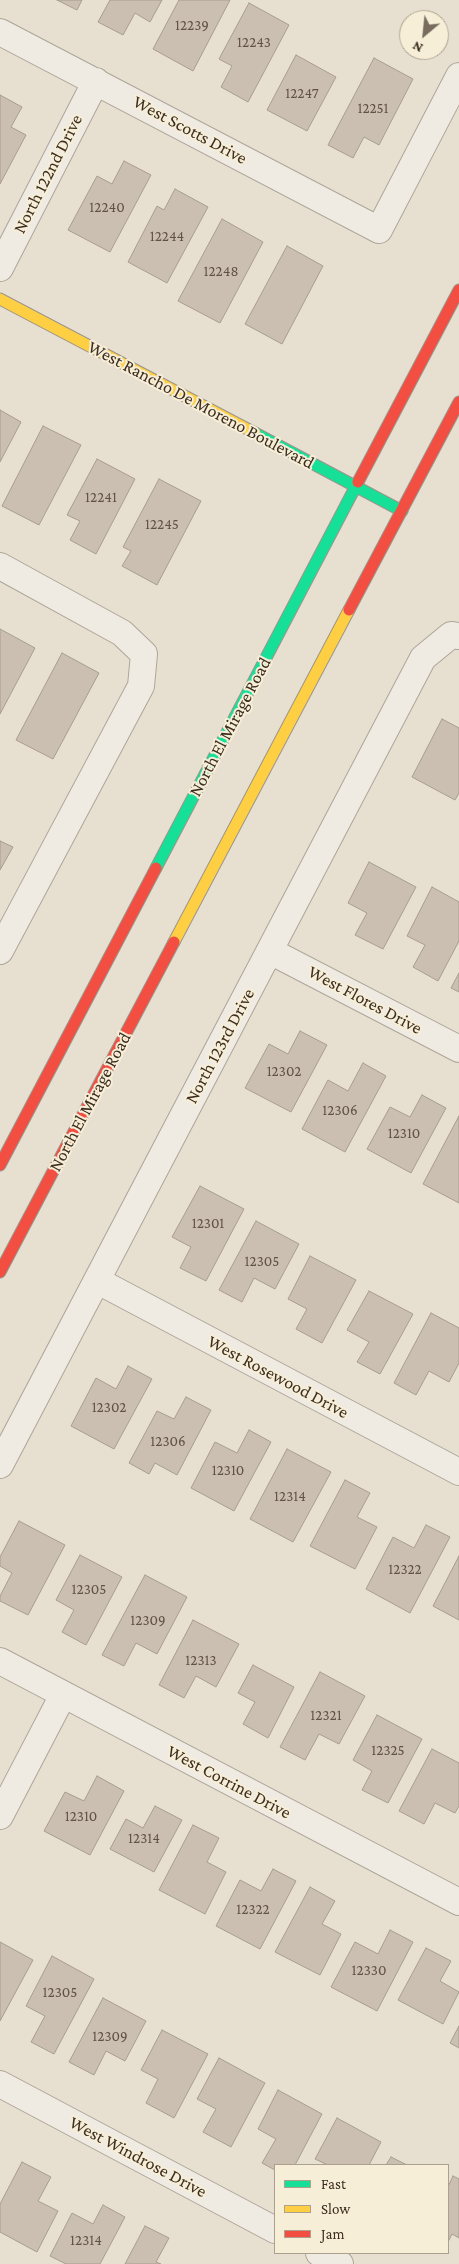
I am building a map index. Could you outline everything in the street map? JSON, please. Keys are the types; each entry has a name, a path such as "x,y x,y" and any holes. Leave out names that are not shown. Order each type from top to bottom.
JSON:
{"main road":[{"name":"North El Mirage Road","path":"0,1165 459,290"},
{"name":"West Rancho De Moreno Boulevard","path":"0,299 402,511"},
{"name":"North El Mirage Road","path":"0,1272 459,402"}],"street":[{"name":"West Scotts Drive","path":"0,32 96,80 379,230 459,76"},
{"name":"North 122nd Drive","path":"0,268 96,80"},
{"path":"0,566 122,633 144,654 141,686 0,951"},
{"name":"North 123rd Drive","path":"0,1465 423,658 455,636"},
{"name":"West Flores Drive","path":"270,951 459,1049"},
{"name":"West Rosewood Drive","path":"98,1281 459,1472"},
{"name":"West Corrine Drive","path":"0,1661 459,1902"},
{"path":"0,1816 63,1694"},
{"name":"West Windrose Drive","path":"0,2084 274,2229"},
{"path":"321,2254 340,2264"}],"building":[{"path":"57,0 82,0 77,10"},
{"path":"110,0 162,0 150,22 135,13 123,35 98,22"},
{"path":"179,0 230,0 193,71 153,49"},
{"path":"249,3 289,25 248,102 221,87 232,66 219,59"},
{"path":"296,55 336,77 307,131 267,110"},
{"path":"374,58 413,79 379,145 364,137 353,158 328,145"},
{"path":"0,95 22,107 11,127 26,135 0,184"},
{"path":"124,161 151,175 110,252 68,230 97,176 112,184"},
{"path":"175,189 208,207 167,283 128,262 157,206 164,210"},
{"path":"222,219 263,242 220,323 178,301"},
{"path":"287,246 323,266 282,344 245,324"},
{"path":"0,410 21,422 0,462"},
{"path":"43,426 81,445 39,525 2,506"},
{"path":"97,459 135,479 96,554 70,540 80,521 67,515"},
{"path":"159,479 201,501 157,585 122,566 131,551 123,547"},
{"path":"0,629 35,648 0,714"},
{"path":"62,653 99,673 53,759 16,740"},
{"path":"442,719 459,728 459,793 455,800 412,777"},
{"path":"0,841 13,847 0,870"},
{"path":"369,862 416,887 383,949 355,935 367,913 348,903"},
{"path":"432,887 459,902 459,941 438,981 413,967 425,945 407,936"},
{"path":"459,973 459,992 451,988"},
{"path":"300,1031 327,1045 291,1112 245,1088 269,1044 288,1054"},
{"path":"363,1063 386,1076 345,1152 302,1129 328,1080 348,1091"},
{"path":"422,1095 446,1108 411,1173 367,1149 390,1107 410,1117"},
{"path":"459,1116 459,1203 423,1184"},
{"path":"200,1186 244,1209 206,1281 180,1268 191,1247 172,1237"},
{"path":"256,1221 299,1244 275,1289 254,1278 242,1302 219,1290"},
{"path":"310,1256 356,1280 322,1343 296,1329 307,1309 288,1299"},
{"path":"369,1291 413,1314 380,1374 357,1362 369,1342 347,1330"},
{"path":"431,1313 459,1328 459,1363 449,1382 429,1371 416,1395 394,1383"},
{"path":"128,1366 152,1379 114,1449 71,1426 96,1378 116,1389"},
{"path":"186,1397 211,1410 177,1475 155,1463 149,1474 129,1463 157,1411 174,1419"},
{"path":"249,1430 271,1442 234,1511 191,1488 215,1442 237,1453"},
{"path":"287,1449 331,1472 293,1542 250,1519"},
{"path":"345,1480 370,1493 357,1517 377,1527 355,1569 310,1546"},
{"path":"19,1521 65,1545 28,1615 0,1601 0,1596 12,1573 0,1566 0,1557"},
{"path":"426,1525 450,1537 410,1613 366,1589 393,1537 414,1548"},
{"path":"80,1555 122,1577 86,1645 62,1632 74,1610 56,1600"},
{"path":"459,1556 459,1620 433,1606"},
{"path":"145,1575 187,1597 157,1654 136,1643 124,1666 102,1655"},
{"path":"193,1620 239,1644 216,1687 196,1676 184,1698 159,1685"},
{"path":"253,1665 294,1687 268,1738 243,1724 255,1702 238,1693"},
{"path":"320,1672 365,1696 339,1744 319,1734 305,1760 280,1747"},
{"path":"377,1715 422,1739 388,1803 362,1790 372,1771 353,1760"},
{"path":"432,1749 459,1763 459,1806 455,1813 435,1803 424,1824 399,1811"},
{"path":"97,1776 124,1791 90,1855 44,1831 65,1792 84,1801"},
{"path":"155,1806 182,1820 154,1872 110,1849 126,1819 143,1828"},
{"path":"193,1825 219,1838 207,1862 226,1872 205,1914 159,1890"},
{"path":"273,1869 296,1881 260,1949 216,1926 240,1880 261,1891"},
{"path":"310,1887 335,1901 322,1924 341,1934 320,1975 275,1952"},
{"path":"390,1930 413,1942 377,2011 331,1987 355,1942 378,1954"},
{"path":"0,1942 33,1960 0,2021"},
{"path":"426,1948 451,1961 440,1981 459,1992 443,2024 398,2000"},
{"path":"52,1956 94,1979 54,2054 31,2042 45,2016 26,2006"},
{"path":"103,1998 146,2021 125,2061 106,2051 94,2075 69,2062"},
{"path":"459,2026 459,2048 450,2043"},
{"path":"162,2030 208,2054 174,2118 146,2103 158,2079 141,2070"},
{"path":"219,2058 265,2083 231,2147 203,2132 216,2109 197,2099"},
{"path":"278,2090 322,2114 296,2164 274,2164 274,2169 262,2163 276,2139 258,2129"},
{"path":"337,2118 381,2142 370,2164 326,2164 315,2159"},
{"path":"391,2157 405,2164 387,2164"},
{"path":"22,2162 51,2177 38,2201 58,2211 37,2252 0,2232 0,2204"},
{"path":"453,2176 459,2179 459,2238 452,2234 449,2240 449,2185"},
{"path":"103,2205 125,2217 100,2264 66,2264 50,2256 72,2213 93,2224"},
{"path":"145,2226 169,2238 156,2262 161,2264 125,2264"}],"traffic: fast":[{"path":"255,433 402,511"},
{"path":"156,868 358,482"}],"traffic: slow":[{"path":"0,299 255,433"},
{"path":"174,942 349,610"}],"traffic: jam":[{"path":"358,482 459,290"},
{"path":"349,610 459,402"},
{"path":"0,1165 156,868"},
{"path":"0,1272 174,942"}]}
